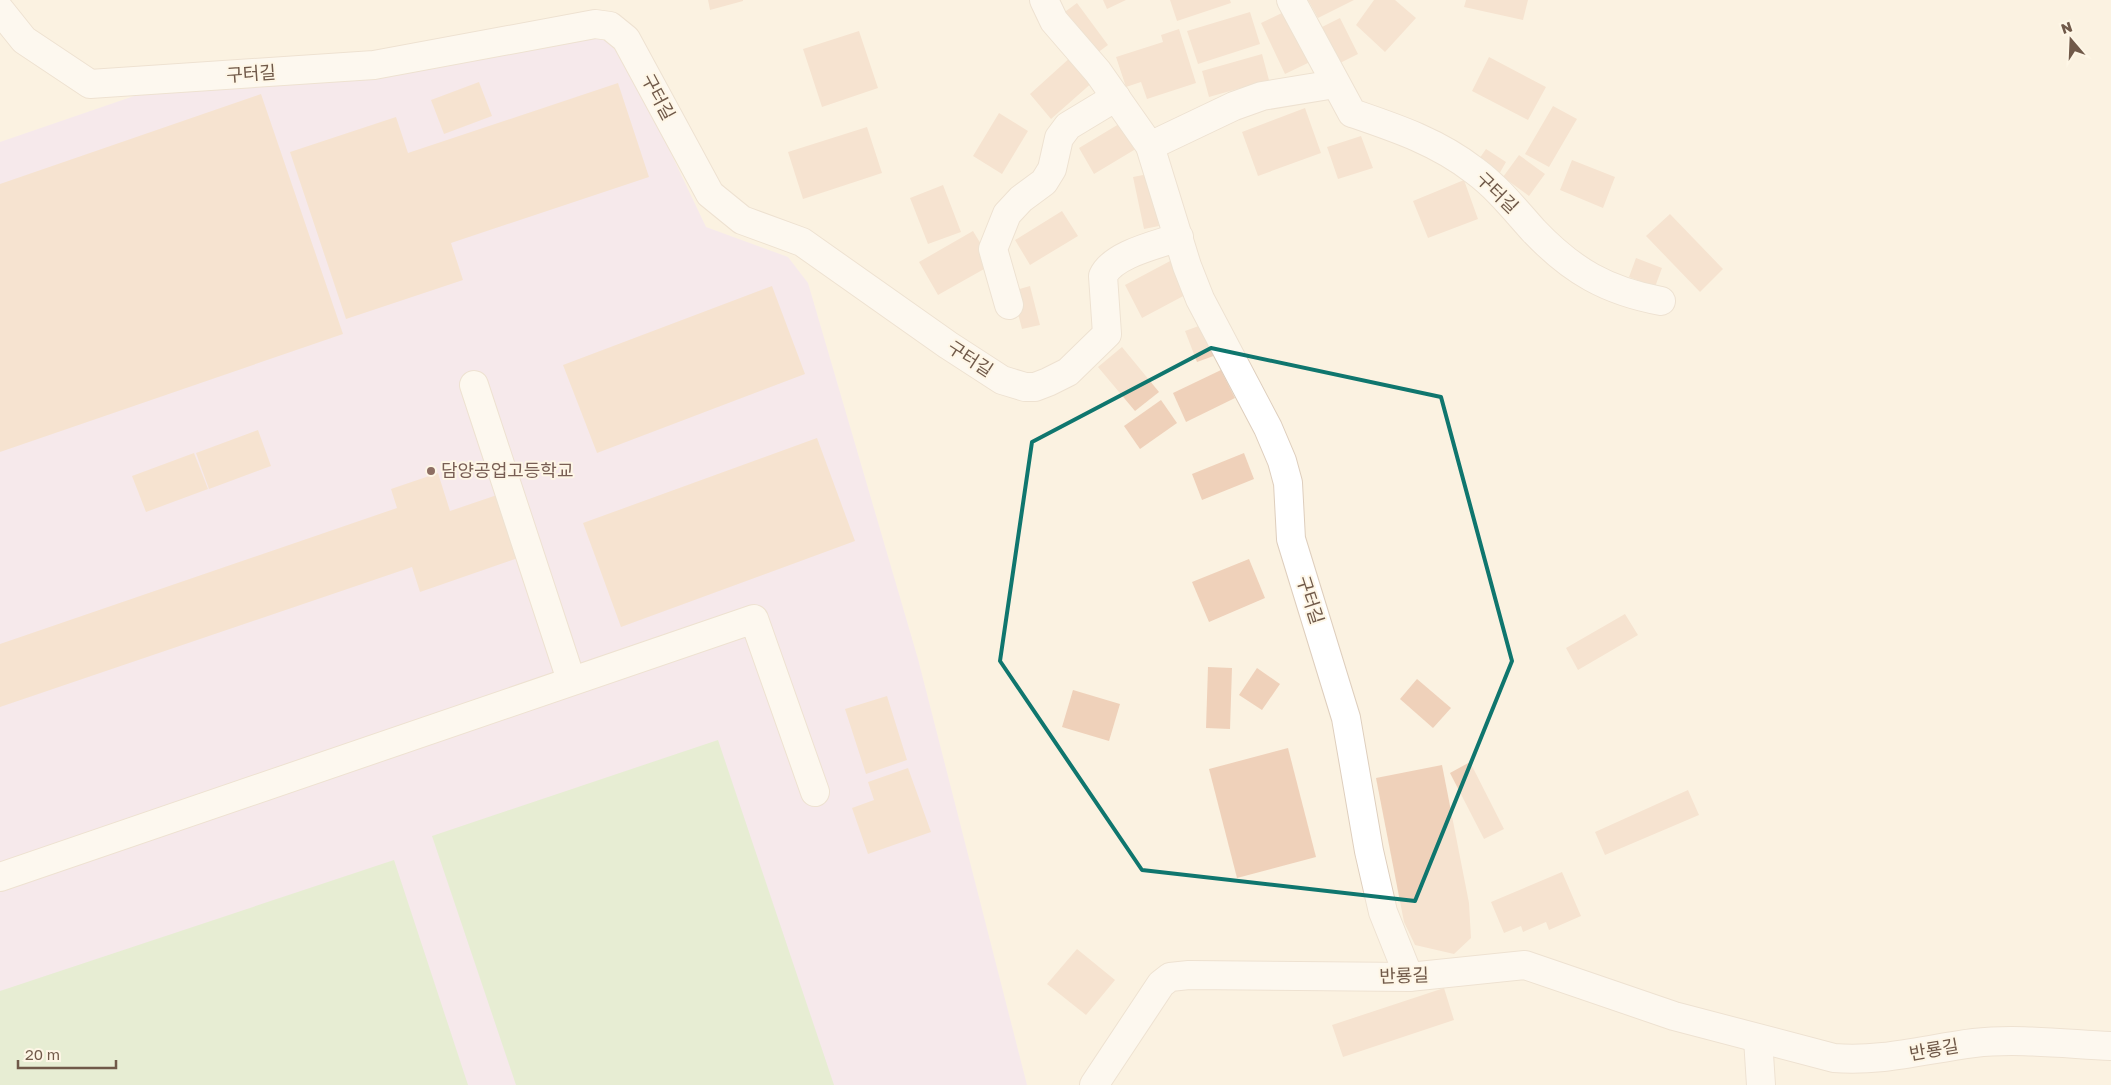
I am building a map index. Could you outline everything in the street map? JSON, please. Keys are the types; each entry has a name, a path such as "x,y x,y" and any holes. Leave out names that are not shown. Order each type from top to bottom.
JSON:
{"street":[{"name":"구터길","path":"1044,0 1054,22 1098,72 1150,146 1187,266 1200,299 1268,428 1282,461 1288,483 1291,539 1342,703 1369,851 1383,912 1409,977"},
{"name":"구터길","path":"1291,0 1352,113 1407,132 1448,151 1477,172 1510,202 1558,255 1584,274 1629,295 1661,301"},
{"name":"구터길","path":"0,10 24,40 90,84 374,65 595,24 610,26 626,39 710,194 742,220 802,242 1002,380 1025,387 1035,387 1068,372 1108,334 1104,276 1107,268 1117,259 1179,236"},
{"path":"1150,146 1234,106 1262,96 1335,84"},
{"path":"1009,305 993,249 1004,219 1021,199 1044,182 1052,169 1059,138 1068,126 1116,97"},
{"path":"474,385 571,680"},
{"path":"0,877 571,680 754,619 815,792"},
{"name":"반룡길","path":"1094,1085 1155,992 1170,977 1409,977 1525,965 1674,1016 1834,1058 1861,1060 1975,1043 2044,1042 2111,1046"},
{"path":"1758,1039 1761,1085"}],"highlighted area":[{"path":"1211,348 1441,397 1512,661 1415,901 1142,870 1000,661 1032,442"}],"shaded area":[{"name":"담양공업고등학교","path":"594,34 619,44 706,227 788,257 808,283 918,659 1027,1085 0,1085 0,142 137,95"}],"green space":[{"path":"718,740 834,1085 516,1085 432,836"},
{"path":"394,860 468,1085 0,1085 0,991"}],"building":[{"path":"708,0 743,0 743,1 710,10"},
{"path":"1103,0 1126,0 1107,9"},
{"path":"1170,0 1230,0 1231,3 1177,21"},
{"path":"1308,0 1354,0 1318,18"},
{"path":"1374,0 1395,0 1416,18 1385,52 1356,25"},
{"path":"1466,0 1528,0 1523,20 1464,7"},
{"path":"1077,3 1108,45 1093,56 1062,14"},
{"path":"1286,11 1310,62 1285,74 1261,23"},
{"path":"1250,12 1260,44 1198,64 1187,31"},
{"path":"1340,18 1358,54 1338,64 1320,28"},
{"path":"1179,29 1196,83 1147,99 1141,82 1126,87 1116,57 1163,42 1161,35"},
{"path":"859,31 878,88 822,107 803,49"},
{"path":"1262,54 1269,80 1209,97 1202,71"},
{"path":"1072,56 1094,81 1051,119 1030,94"},
{"path":"1489,57 1546,87 1528,120 1472,91"},
{"path":"479,82 492,116 444,134 431,100"},
{"path":"618,83 649,177 451,243 463,280 346,319 290,152 396,117 408,153"},
{"path":"261,94 343,334 0,452 0,184"},
{"path":"1553,106 1577,119 1549,167 1525,154"},
{"path":"1305,108 1321,153 1258,176 1242,132"},
{"path":"999,113 1028,131 1002,174 973,156"},
{"path":"1124,121 1139,147 1094,174 1079,148"},
{"path":"867,127 882,173 803,199 788,152"},
{"path":"1361,136 1373,168 1338,179 1327,147"},
{"path":"1486,149 1506,162 1498,176 1477,162"},
{"path":"1519,155 1545,174 1529,196 1503,177"},
{"path":"1572,160 1615,177 1603,208 1560,190"},
{"path":"1148,174 1159,226 1144,229 1133,177"},
{"path":"1464,180 1478,219 1428,238 1413,201"},
{"path":"943,185 961,232 928,244 910,198"},
{"path":"1062,211 1078,236 1030,265 1015,240"},
{"path":"1670,214 1723,269 1700,292 1646,236"},
{"path":"973,231 993,264 938,295 919,262"},
{"path":"1636,258 1662,268 1655,287 1629,277"},
{"path":"1172,260 1189,293 1142,318 1125,285"},
{"path":"772,286 805,374 597,453 563,365"},
{"path":"1030,286 1040,325 1022,329 1012,291"},
{"path":"1207,323 1219,354 1197,362 1185,331"},
{"path":"1122,347 1159,392 1135,411 1098,367"},
{"path":"1221,370 1235,398 1186,422 1173,393"},
{"path":"1161,400 1177,423 1140,449 1124,426"},
{"path":"258,430 271,466 209,489 196,453"},
{"path":"817,438 855,541 621,627 583,523"},
{"path":"194,453 208,489 146,512 132,476"},
{"path":"1244,453 1254,479 1202,500 1192,474"},
{"path":"438,473 450,511 497,495 518,558 420,592 412,567 0,707 0,644 397,508 391,489"},
{"path":"1249,559 1265,598 1209,622 1192,582"},
{"path":"1625,614 1638,635 1578,670 1566,648"},
{"path":"1208,667 1232,668 1230,729 1206,728"},
{"path":"1257,668 1280,684 1262,710 1239,695"},
{"path":"1417,679 1451,708 1433,728 1400,699"},
{"path":"1073,690 1120,704 1109,741 1062,727"},
{"path":"887,696 907,760 866,774 845,709"},
{"path":"1288,748 1316,857 1237,878 1209,769"},
{"path":"1470,762 1504,829 1484,839 1450,773"},
{"path":"1442,765 1469,903 1471,938 1454,954 1415,945 1404,922 1376,778"},
{"path":"908,768 931,832 868,854 852,808 874,800 868,782"},
{"path":"1688,790 1699,815 1605,855 1595,832"},
{"path":"1562,872 1581,916 1549,930 1546,922 1523,932 1521,926 1504,933 1491,902"},
{"path":"1077,949 1115,980 1086,1015 1047,984"},
{"path":"1444,988 1454,1020 1343,1057 1332,1025"}],"place":[{"name":"담양공업고등학교","path":"431,471"}]}
